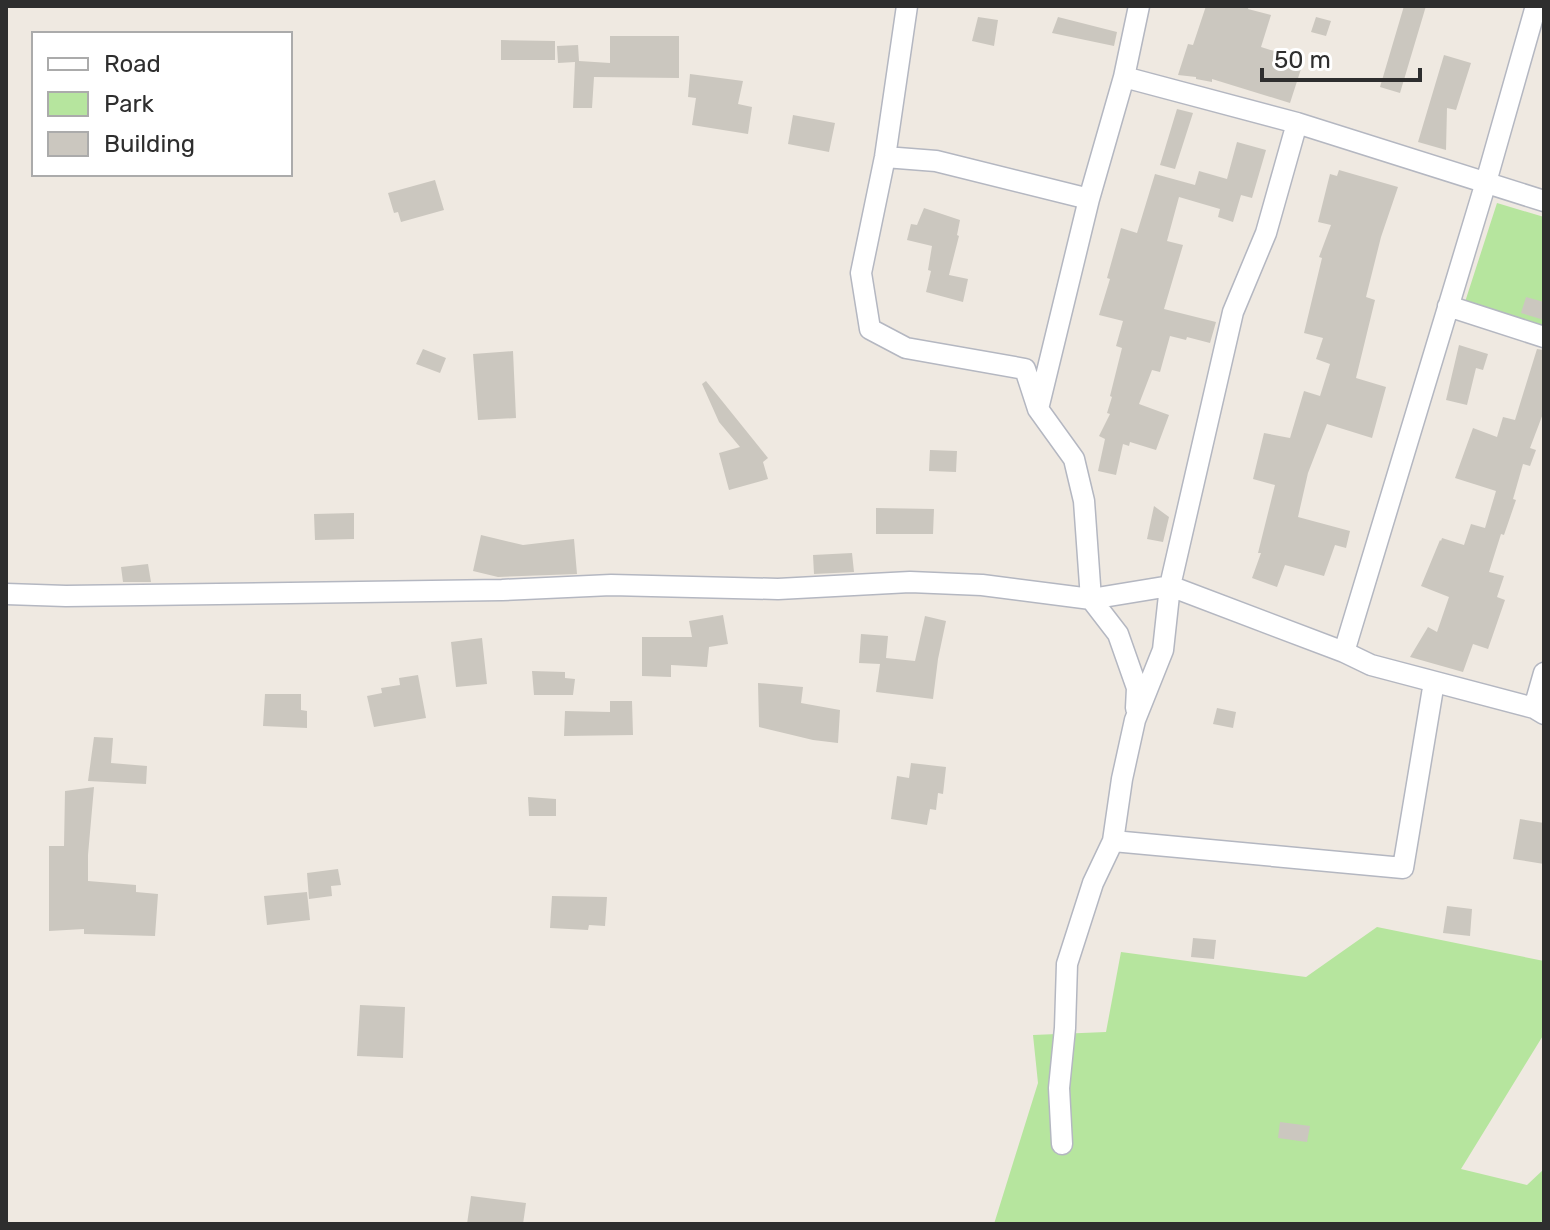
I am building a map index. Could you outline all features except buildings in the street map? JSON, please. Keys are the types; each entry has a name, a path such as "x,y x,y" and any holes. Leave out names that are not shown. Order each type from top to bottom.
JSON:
{"street":[{"path":"907,6 885,157 861,273 870,329 906,348 1025,369 1038,409 1074,459 1084,501 1091,599 1118,634 1137,688 1135,720 1113,841 1093,883 1067,964 1059,1088 1062,1144"},
{"path":"1038,409 1089,199 1124,77 1139,6"},
{"path":"1344,652 1536,6"},
{"path":"1124,77 1297,123 1544,201"},
{"path":"1135,720 1163,650 1170,586 1233,312 1266,233 1297,123"},
{"path":"885,157 936,161 1089,199"},
{"path":"1448,306 1544,337"},
{"path":"6,594 66,596 502,590 611,585 778,589 910,582 982,585 1091,599 1170,586 1371,665 1539,711 1544,673"},
{"path":"1113,841 1403,868 1434,682"}],"green space":[{"path":"1497,203 1544,217 1544,326 1465,302"},
{"path":"1377,927 1544,961 1544,1034 1461,1169 1527,1185 1544,1169 1544,1224 994,1224 1038,1083 1033,1035 1106,1032 1121,952 1306,977"}]}
